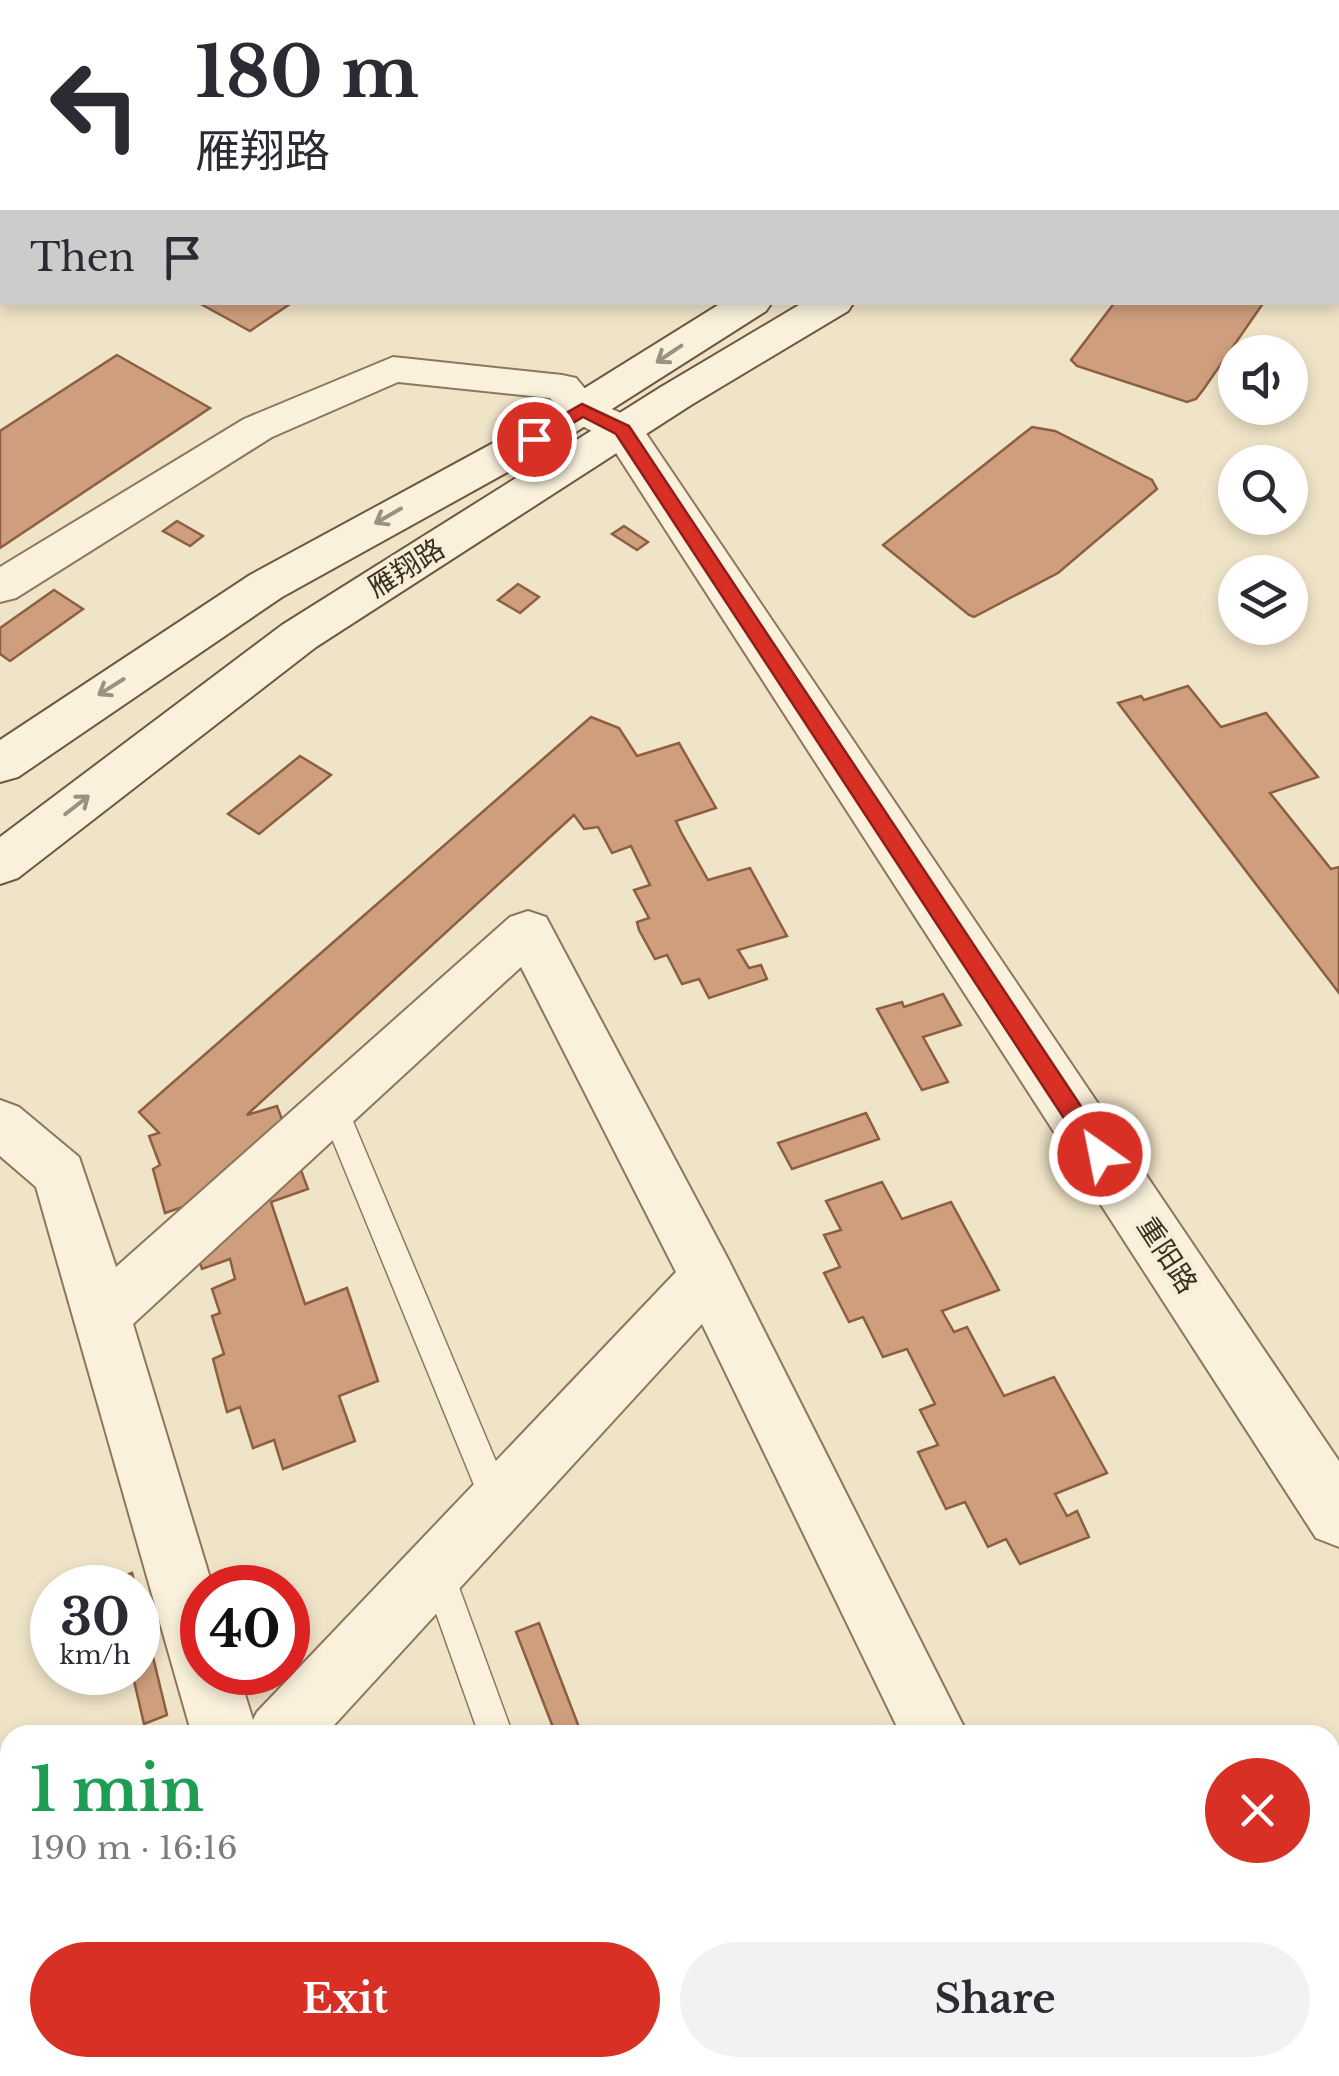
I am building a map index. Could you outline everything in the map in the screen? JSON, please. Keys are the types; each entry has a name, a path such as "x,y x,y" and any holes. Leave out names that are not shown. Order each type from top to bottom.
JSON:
{"main road":[{"name":"雁翔路","path":"0,864 300,636 602,420 748,305"},
{"name":"雁翔路","path":"0,764 266,586 828,305"},
{"name":"重阳路","path":"602,420 1339,1516"}],"street":[{"path":"0,587 258,428 393,369 562,387 602,420"},
{"path":"102,1316 528,931 708,1277 930,1725"},
{"path":"0,1124 60,1174 180,1584"},
{"path":"289,1725 708,1277"},
{"path":"213,1695 221,1725"}],"lane":[{"path":"333,1107 497,1502"},
{"path":"436,1568 492,1725"}],"building":[{"path":"202,305 289,305 250,331"},
{"path":"1113,305 1262,305 1241,335 1218,335 1218,368 1196,399 1187,402 1077,366 1071,360"},
{"path":"117,355 210,408 0,548 0,431"},
{"path":"1032,427 1055,431 1152,480 1157,489 1058,573 974,617 883,545"},
{"path":"177,521 203,536 190,546 163,531"},
{"path":"624,526 648,542 637,550 612,534"},
{"path":"518,584 539,597 520,613 498,600"},
{"path":"54,590 83,609 10,661 0,654 0,628"},
{"path":"1188,686 1221,727 1266,713 1318,777 1270,793 1331,869 1339,867 1339,993 1118,703 1141,696 1144,700"},
{"path":"591,717 619,728 637,756 679,743 716,808 676,821 681,832 708,880 750,868 787,936 738,950 749,968 761,965 767,979 709,998 699,979 682,984 667,955 655,959 639,930 637,922 649,918 634,890 650,885 631,846 612,853 598,827 584,829 574,815 247,1115 277,1106 308,1189 271,1202 305,1304 347,1288 378,1381 339,1396 355,1441 283,1469 274,1440 253,1448 240,1407 227,1412 213,1359 224,1354 212,1316 220,1313 212,1289 235,1279 230,1259 202,1269 182,1207 165,1213 153,1169 160,1165 149,1136 159,1133 139,1112"},
{"path":"300,756 331,775 259,834 228,814"},
{"path":"943,994 961,1025 923,1037 948,1082 922,1090 877,1009 902,1002 904,1007"},
{"path":"866,1113 879,1139 792,1169 778,1143"},
{"path":"882,1182 902,1219 951,1202 999,1290 942,1311 954,1332 967,1327 1004,1396 1054,1377 1107,1473 1055,1494 1067,1516 1077,1511 1089,1537 1020,1564 1006,1539 988,1547 965,1502 946,1509 918,1452 938,1445 920,1410 935,1404 907,1349 883,1357 863,1317 849,1322 824,1273 840,1267 824,1235 841,1230 826,1201"},
{"path":"539,1623 578,1725 552,1725 516,1632"},
{"path":"160,1686 167,1715 144,1724 137,1695 160,1695"}],"route":[{"path":"534,439 582,409 622,430 1100,1154"}]}
